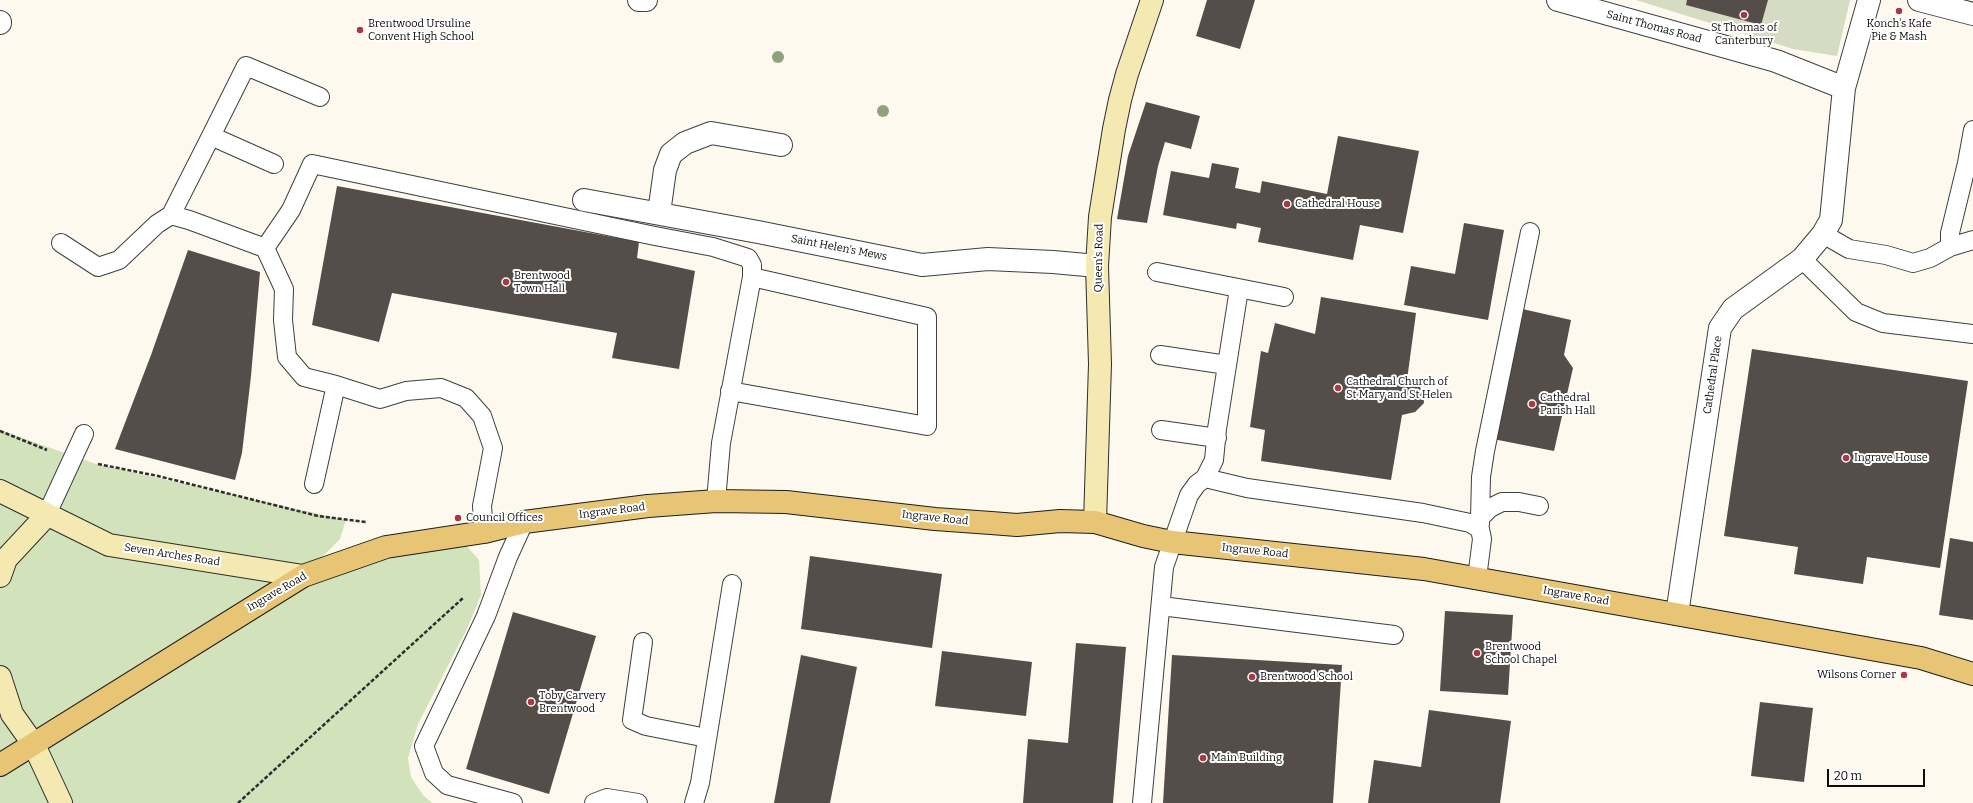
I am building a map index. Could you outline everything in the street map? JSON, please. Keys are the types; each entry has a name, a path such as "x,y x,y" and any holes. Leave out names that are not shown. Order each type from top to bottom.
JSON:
{"main road":[{"name":"Ingrave Road","path":"0,765 303,576 386,547 484,532 524,522 648,506 716,500 786,502 991,524 1017,525 1060,521 1095,522 1143,536 1172,542 1424,569 1477,578 1921,658 1973,674"},
{"name":"Ingrave Road","path":"1921,658 1973,657"}],"street":[{"path":"639,0 646,0"},
{"name":"Queen's Road","path":"1095,522 1100,364 1097,266 1100,217 1114,129 1127,74 1152,0"},
{"name":"Saint Thomas Road","path":"1558,0 1776,61 1844,88"},
{"path":"1844,88 1869,0"},
{"path":"1919,0 1973,14"},
{"name":"Cathedral Place","path":"1677,614 1720,328 1733,309 1802,259 1823,234 1831,220 1844,88"},
{"path":"659,213 665,170 671,154 685,143 711,133 781,145"},
{"name":"Saint Helen's Mews","path":"584,200 659,213 922,265 988,259 1097,266"},
{"name":"Seven Arches Road","path":"0,491 46,516 109,545 303,576"},
{"path":"0,576 6,559 46,516"},
{"path":"0,677 12,714 34,745 61,803"}],"lane":[{"path":"61,243 98,268 119,260 157,224 171,215 246,66 320,97"},
{"path":"1950,247 1950,233 1967,163 1973,130"},
{"path":"210,136 274,164"},
{"path":"265,248 291,210 312,164 655,236 713,246 748,258 752,265 752,277 721,442 716,500"},
{"path":"171,215 189,220 265,248 284,289 283,320 287,357 304,377 336,385 380,399 406,391 441,388 466,398 482,416 493,448 482,506 484,532"},
{"path":"1477,578 1482,539 1480,523 1481,477 1530,232"},
{"path":"1823,234 1849,249 1913,263 1930,258 1950,247 1973,240"},
{"path":"1802,259 1856,312 1883,323 1973,334"},
{"path":"1157,272 1284,297"},
{"path":"730,391 927,426 927,317 752,277"},
{"path":"1142,803 1164,567 1189,495 1197,484 1205,478 1214,460 1217,429 1239,288"},
{"path":"1160,355 1227,365"},
{"path":"314,484 336,385"},
{"path":"1161,430 1217,438"},
{"path":"46,516 84,434"},
{"path":"1205,478 1247,488 1423,513 1470,523 1480,523"},
{"path":"1480,523 1490,508 1502,502 1519,502 1539,506"},
{"path":"513,803 447,785 434,773 424,746 486,616 508,557 524,522"},
{"path":"694,803 700,783 732,584"},
{"path":"1161,606 1394,635"},
{"path":"643,642 632,720 646,726 707,738"},
{"path":"594,803 608,798 638,803"}],"path":[{"path":"0,431 30,444 72,458 158,476 318,516 372,523"},
{"path":"238,803 467,594"}],"green space":[{"path":"1636,0 1850,0 1837,56 1793,49"},
{"path":"0,430 96,464 346,520 340,539 304,575 458,536 479,560 481,595 467,629 418,724 408,758 411,777 423,795 432,803 0,803"}],"building":[{"path":"1207,0 1255,0 1240,49 1196,36"},
{"name":"St Thomas of Canterbury","path":"1687,0 1768,0 1761,25 1686,5"},
{"path":"1146,102 1200,116 1191,149 1165,142 1158,166 1147,223 1117,219 1128,156"},
{"name":"Cathedral House","path":"1338,136 1419,151 1403,233 1360,225 1353,260 1258,242 1261,228 1237,223 1236,229 1163,215 1171,171 1209,178 1212,163 1239,168 1235,188 1260,193 1262,181 1327,194"},
{"name":"Brentwood Town Hall","path":"337,186 639,242 637,258 695,271 679,369 612,358 617,333 392,293 379,342 312,325"},
{"path":"1464,223 1504,230 1488,320 1404,305 1411,266 1455,274"},
{"path":"188,250 260,272 251,376 242,453 235,480 115,449 151,355"},
{"name":"Cathedral Church of St Mary and St Helen","path":"1321,297 1416,313 1407,380 1418,383 1423,393 1424,403 1415,412 1402,415 1391,480 1261,461 1265,430 1250,427 1261,351 1268,353 1275,323 1315,334"},
{"name":"Cathedral Parish Hall","path":"1518,308 1571,320 1564,355 1573,368 1554,451 1493,439"},
{"name":"Ingrave House","path":"1752,349 1968,381 1940,568 1867,557 1863,584 1794,574 1798,547 1724,536"},
{"path":"1950,538 1973,542 1973,620 1939,615"},
{"path":"810,556 942,574 932,648 801,629"},
{"name":"Brentwood School Chapel","path":"1445,611 1513,615 1508,695 1440,691"},
{"name":"Toby Carvery Brentwood","path":"513,612 596,636 549,794 466,769"},
{"path":"1076,643 1126,647 1113,803 1023,803 1028,739 1068,743"},
{"path":"942,651 1032,662 1026,716 935,706"},
{"path":"801,655 857,667 830,803 774,803"},
{"name":"Main Building","path":"1172,655 1342,665 1333,803 1163,803"},
{"path":"1760,702 1813,708 1804,782 1751,776"},
{"path":"1429,710 1511,721 1500,803 1368,803 1374,760 1421,767"}],"place":[{"name":"Konch's Kafe Pie & Mash","path":"1899,11"},
{"name":"St Thomas of Canterbury","path":"1744,15"},
{"name":"Brentwood Ursuline Convent High School","path":"360,30"},
{"name":"Cathedral House","path":"1287,204"},
{"name":"Brentwood Town Hall","path":"506,282"},
{"name":"Cathedral Church of St Mary and St Helen","path":"1338,388"},
{"name":"Cathedral Parish Hall","path":"1532,404"},
{"name":"Ingrave House","path":"1846,458"},
{"name":"Council Offices","path":"458,518"},
{"name":"Brentwood School Chapel","path":"1477,653"},
{"name":"Wilsons Corner","path":"1904,675"},
{"name":"Brentwood School","path":"1252,677"},
{"name":"Toby Carvery Brentwood","path":"531,702"},
{"name":"Main Building","path":"1203,758"}]}
